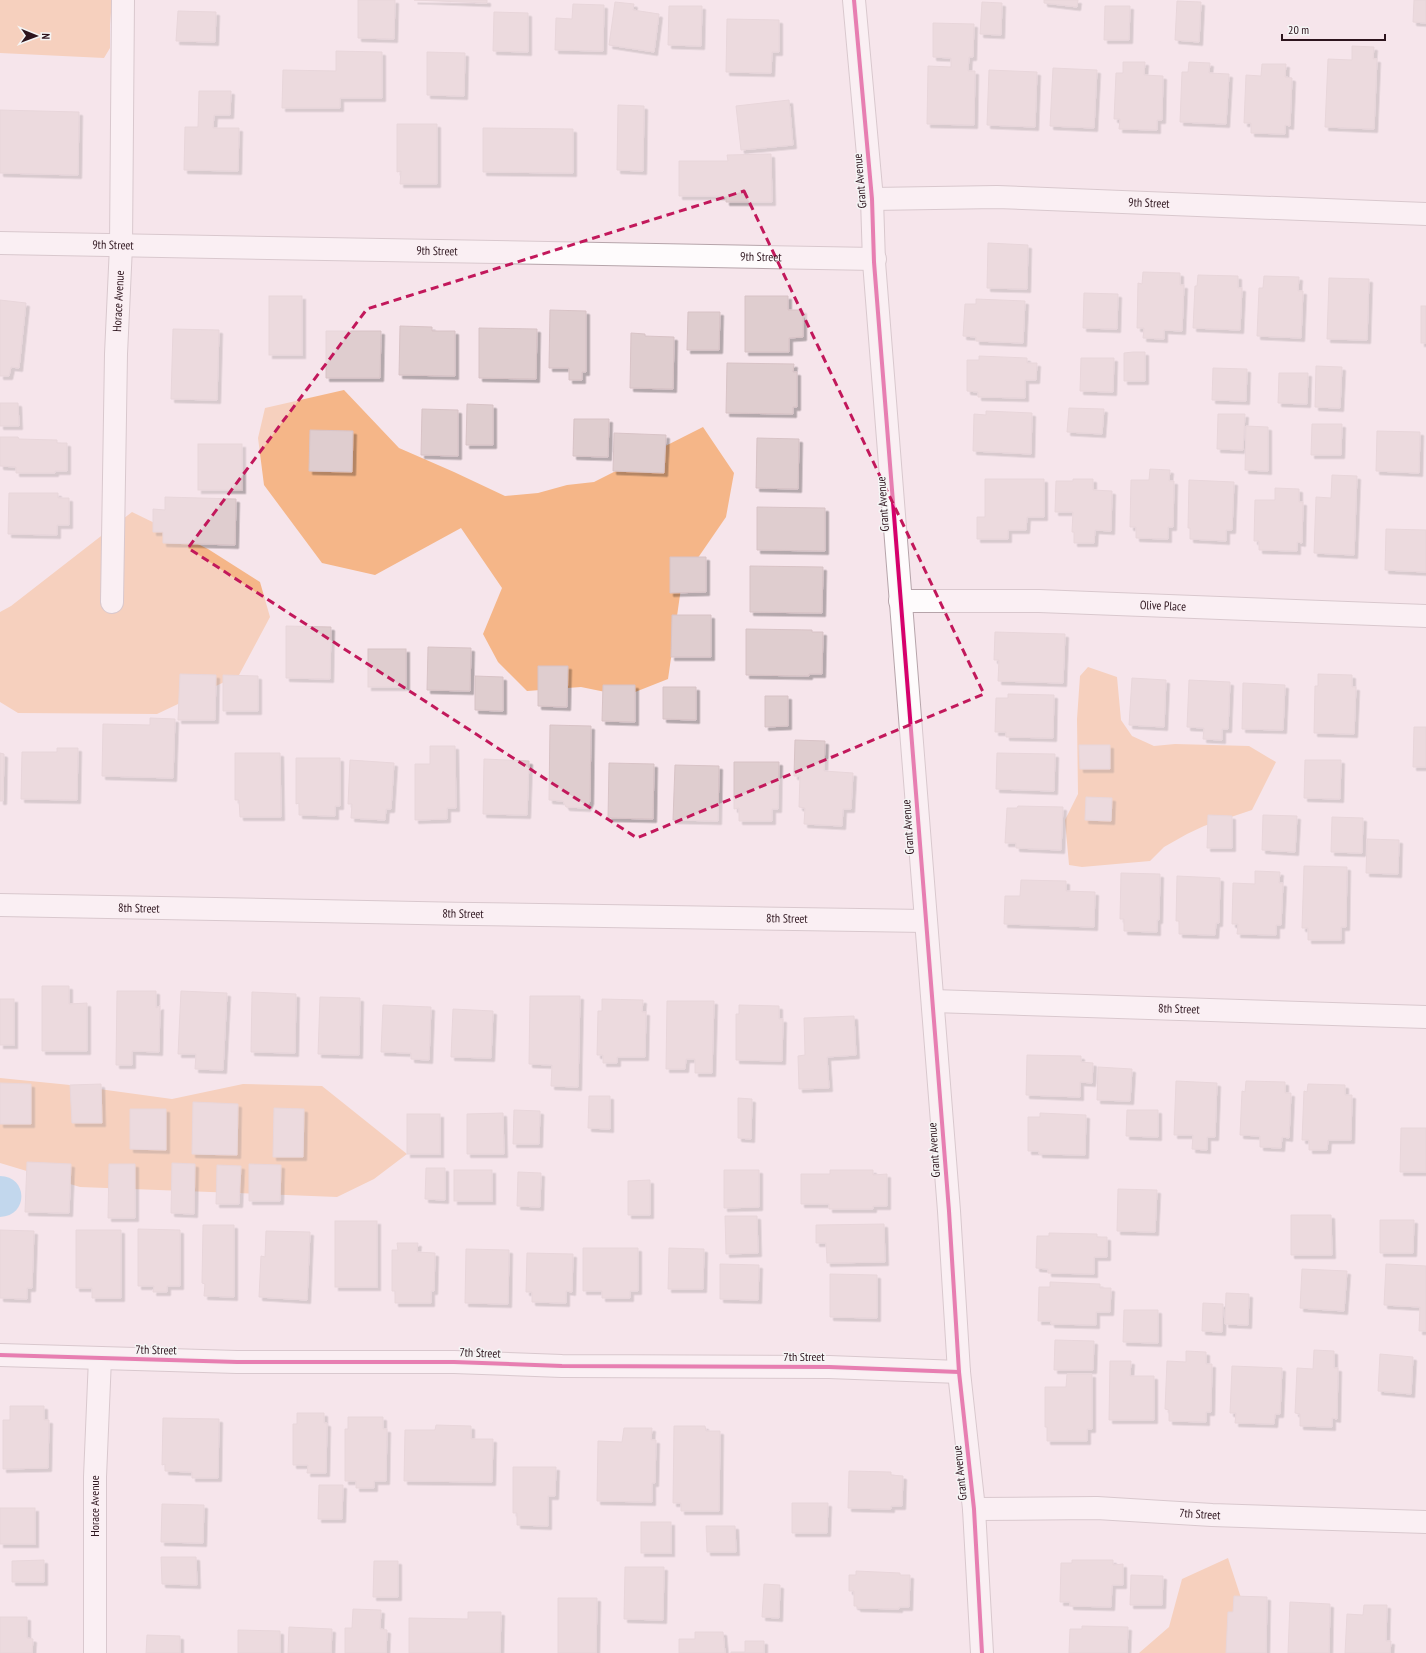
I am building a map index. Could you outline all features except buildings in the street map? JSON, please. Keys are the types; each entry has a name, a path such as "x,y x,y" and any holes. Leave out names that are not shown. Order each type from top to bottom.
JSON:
{"street":[{"name":"Horace Avenue","path":"112,602 116,354 121,246 123,0"},
{"name":"Grant Avenue","path":"854,0 872,199 874,259 933,1001 960,1372 974,1509 982,1653"},
{"name":"9th Street","path":"872,199 997,197 1426,214"},
{"name":"9th Street","path":"0,243 874,259"},
{"name":"Olive Place","path":"900,601 1036,601 1426,616"},
{"name":"8th Street","path":"0,906 494,915 628,915 926,920"},
{"name":"8th Street","path":"933,1001 1426,1017"},
{"name":"7th Street","path":"0,1354 268,1363 457,1362 562,1366 829,1367 960,1372"},
{"name":"Horace Avenue","path":"96,1653 95,1478 100,1358"},
{"name":"7th Street","path":"974,1509 1097,1508 1212,1515 1426,1522"}],"highlighted area":[{"path":"744,191 984,694 637,838 188,548 367,309"}],"shaded area":[{"path":"0,0 112,0 110,48 104,58 0,53"},
{"path":"344,390 399,448 505,496 538,493 567,485 594,482 703,427 734,473 726,517 682,581 668,679 625,696 581,687 527,691 498,662 483,634 502,588 461,528 375,575 322,563 264,485 258,438 265,408"},
{"path":"132,512 208,549 260,582 270,617 239,675 157,714 18,713 0,702 0,612 11,606"},
{"path":"1088,667 1117,677 1121,720 1132,736 1154,746 1175,744 1249,746 1276,762 1252,810 1204,826 1187,834 1164,847 1150,861 1082,867 1069,865 1065,820 1078,794 1077,719 1080,676"},
{"path":"0,1078 70,1085 172,1099 243,1084 322,1086 407,1154 374,1179 337,1197 80,1187 0,1163"},
{"path":"1228,1558 1259,1653 1139,1653 1169,1627 1182,1579"}],"water":[{"path":"0,1176 9,1178 16,1182 20,1189 21,1196 20,1204 16,1210 9,1215 0,1217"}],"cycle path":[{"path":"854,0 872,199 874,262 949,1211 959,1372 974,1509 982,1653"},
{"path":"0,1355 237,1362 454,1362 562,1366 829,1367 959,1372"}]}
